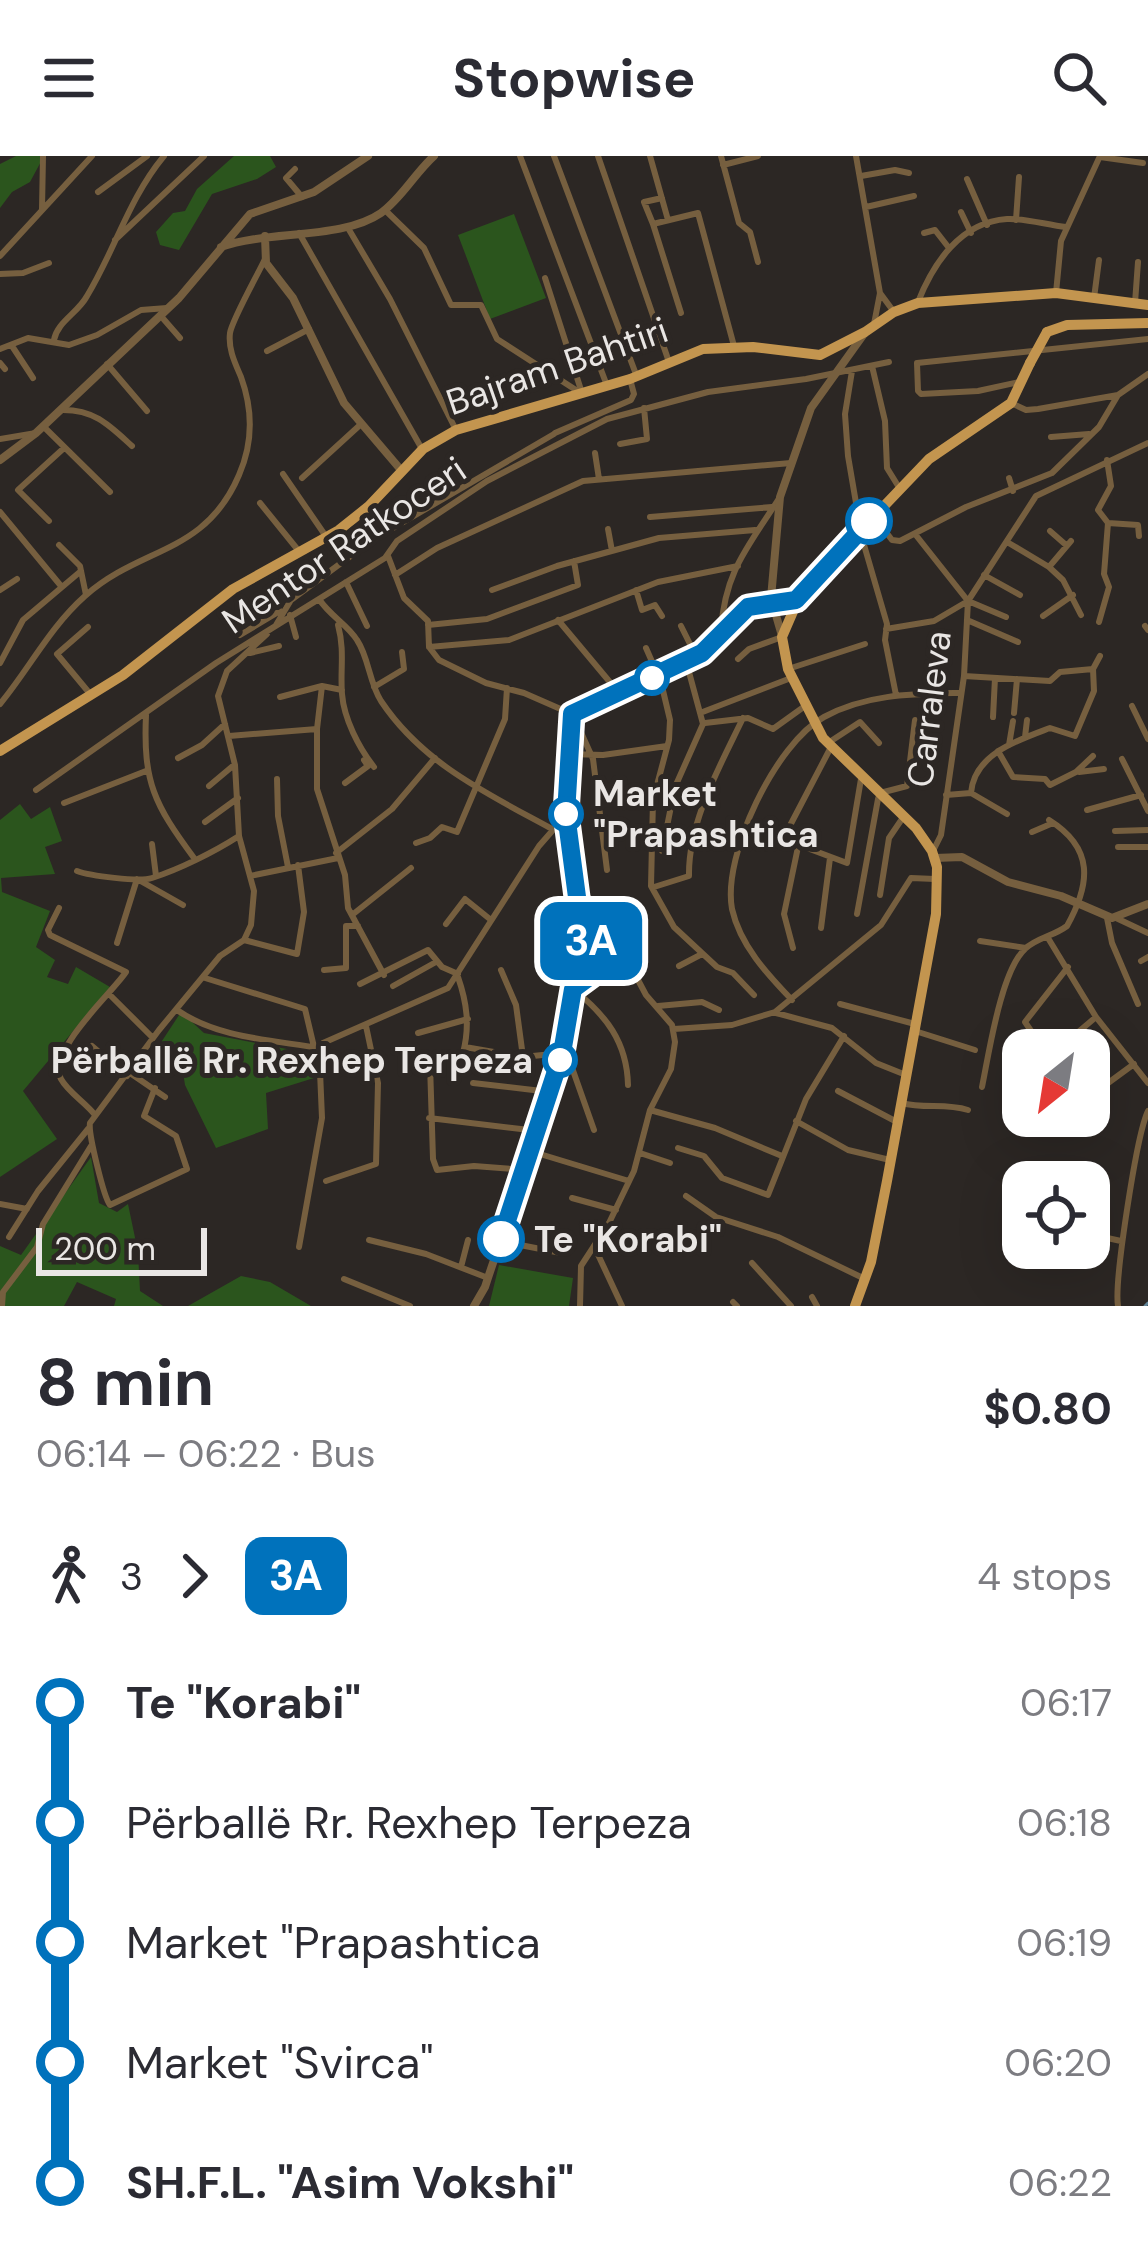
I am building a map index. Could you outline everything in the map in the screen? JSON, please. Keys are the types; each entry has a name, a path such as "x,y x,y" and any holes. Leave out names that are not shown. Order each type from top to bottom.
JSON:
{"main road":[{"name":"Bajram Bahtiri","path":"0,751 91,695 233,590 327,538 361,513 423,449 456,430 634,378 703,349 734,346 820,355 918,303 1056,293 1141,304"},
{"path":"856,1306 866,1279 901,1103 938,880 934,855 904,816 830,745 814,723 789,673 782,637 796,600 900,489 952,442 1011,403 1047,332 1067,325 1148,323"}],"street":[{"path":"41,212 43,156"},
{"path":"0,256 92,156"},
{"path":"98,192 147,156"},
{"path":"54,340 59,326 83,304 130,206 164,156"},
{"path":"115,239 204,156"},
{"path":"0,460 39,430 164,312 250,214 302,197 368,156"},
{"path":"220,248 265,236 366,221 385,210 434,156"},
{"path":"520,156 608,386"},
{"path":"554,156 634,378 632,400 556,437"},
{"path":"598,156 669,362"},
{"path":"650,156 668,220"},
{"path":"758,156 722,161 741,228 750,232 758,262"},
{"path":"856,156 880,292 894,312"},
{"path":"1056,293 1066,227 1100,156 1144,163"},
{"path":"295,169 286,178 302,197"},
{"path":"861,176 909,172"},
{"path":"1016,220 1019,177"},
{"path":"967,179 987,225"},
{"path":"866,207 914,196"},
{"path":"662,199 644,202 681,313"},
{"path":"385,210 415,234 451,305 481,305 496,339 582,394"},
{"path":"961,212 971,233"},
{"path":"653,224 700,215 734,346"},
{"path":"918,303 934,264 971,233 1016,220 1066,227"},
{"path":"346,225 384,288 456,430"},
{"path":"924,233 935,230 949,248"},
{"path":"299,233 423,449"},
{"path":"0,704 55,628 86,595 200,531 231,492 246,455 250,422 230,331 265,259 265,236"},
{"path":"265,259 293,298 344,403 401,470"},
{"path":"1094,298 1099,260"},
{"path":"1138,262 1141,304"},
{"path":"0,274 23,273 49,263"},
{"path":"545,278 582,394"},
{"path":"738,659 782,637 771,605 778,504 811,409 869,328 880,292"},
{"path":"0,349 28,338 69,345 141,310 164,312"},
{"path":"164,312 180,338"},
{"path":"267,351 309,329"},
{"path":"1023,381 978,391 921,394 917,363 1148,339"},
{"path":"11,345 33,378"},
{"name":"Mentor Ratkoceri","path":"286,612 346,582 387,555 414,525 556,437 607,418 708,392 889,362"},
{"path":"107,364 147,411"},
{"path":"872,365 885,421 886,463 900,489"},
{"path":"852,371 845,435 896,695"},
{"path":"874,516 895,542 1052,473 1091,434 1118,395 1148,374"},
{"path":"1011,403 1026,410 1118,395"},
{"path":"620,444 647,439 644,408"},
{"path":"59,410 88,411 131,446"},
{"path":"302,478 360,425"},
{"path":"0,439 39,430 110,492"},
{"path":"1051,437 1091,434"},
{"path":"1032,481 1036,496 1148,443"},
{"path":"49,521 19,490 64,448"},
{"path":"595,453 598,478"},
{"path":"1099,622 1109,587 1104,574 1108,523 1098,510 1111,487 1107,460"},
{"path":"395,575 437,548 516,514 551,493 598,478 614,481 712,467 795,463"},
{"path":"283,474 327,538"},
{"path":"1009,478 1013,491"},
{"name":"Carraleva","path":"934,855 964,676 968,601 1036,496"},
{"path":"260,503 300,553"},
{"path":"650,517 778,504"},
{"path":"721,630 724,599 738,566 755,530 778,504"},
{"path":"0,512 61,586"},
{"path":"361,513 371,542"},
{"path":"1108,523 1138,525 1139,536"},
{"path":"9,1237 153,1039 220,956 244,940 254,907 239,836 235,765 218,702 220,682 286,612 371,542 414,525"},
{"path":"608,529 612,551"},
{"path":"492,590 659,538 755,530"},
{"path":"1049,566 1069,543 1050,532"},
{"path":"915,534 968,601 1006,616"},
{"path":"1006,542 1049,566 1081,615"},
{"path":"59,545 79,564 86,595"},
{"path":"387,555 404,598 423,613 429,647 445,663 486,683 574,713 691,659 709,648 721,630 748,607 796,600"},
{"path":"428,625 477,622 578,585 574,561"},
{"path":"429,647 490,644 525,635 636,590 702,570 738,566"},
{"path":"0,663 23,620 81,571"},
{"path":"984,575 1020,595"},
{"path":"0,590 17,579"},
{"path":"346,582 367,626"},
{"path":"636,590 643,610 655,605 662,616"},
{"path":"319,598 357,640 374,687 391,714 435,758 474,789 552,829"},
{"path":"1043,616 1074,600"},
{"path":"886,628 934,621 968,601"},
{"path":"240,635 286,612"},
{"path":"286,612 296,638"},
{"path":"558,620 619,693"},
{"path":"966,620 1018,642"},
{"path":"337,622 344,663 342,690 353,740 368,766 345,783"},
{"path":"662,850 675,787 703,724 681,626"},
{"path":"88,627 57,654 91,695"},
{"name":"Mentor Ratkoceri","path":"36,790 273,628"},
{"path":"700,713 866,644"},
{"path":"250,653 279,646"},
{"path":"646,648 669,711 667,746 653,800 651,886 668,919 702,954 734,974 754,995"},
{"path":"374,687 404,668 402,652"},
{"path":"970,793 972,779 1010,745 1049,728 1075,736 1094,691 1093,669 1100,656"},
{"path":"964,676 1050,681 1060,672 1093,669"},
{"path":"993,717 995,678"},
{"path":"1010,745 1016,679"},
{"path":"280,697 322,686 342,690"},
{"path":"322,686 316,729 317,789 352,915 384,975"},
{"path":"416,843 442,827 456,836 505,719 507,688"},
{"path":"792,1000 744,939 734,915 731,885 739,849 778,764 814,723 865,700 959,693"},
{"path":"703,724 743,718 773,729 805,706"},
{"path":"1132,706 1148,739"},
{"path":"474,1306 538,1131 563,1049 572,993 596,972 566,814 574,713"},
{"path":"574,713 591,754 608,870"},
{"path":"146,715 146,771 171,828 194,858"},
{"path":"349,718 374,767"},
{"path":"654,887 689,876 688,855 710,787 743,718"},
{"path":"857,914 880,793 907,786 915,720"},
{"path":"1025,737 1027,720"},
{"path":"862,776 847,863 783,839 830,745 860,722 879,743"},
{"path":"178,758 225,724"},
{"path":"229,736 316,729"},
{"path":"568,754 667,746"},
{"path":"998,752 1013,777 1046,778 1050,785 1076,772 1093,756"},
{"path":"250,876 337,855 403,799 435,758"},
{"path":"1122,759 1148,811"},
{"path":"209,785 235,765"},
{"path":"1076,772 1104,769"},
{"path":"64,803 146,771"},
{"path":"278,779 278,816 288,867"},
{"path":"946,795 970,793 1007,814"},
{"path":"1087,810 1141,795"},
{"path":"205,822 238,798"},
{"path":"316,1048 443,992 566,814"},
{"path":"880,895 890,838 904,816"},
{"path":"980,940 1026,948 1067,926 1085,866 1080,844 1051,822 1032,832"},
{"path":"1115,831 1148,830"},
{"path":"137,879 156,876 239,836"},
{"path":"152,844 156,876"},
{"path":"793,948 784,914 798,847"},
{"path":"1118,847 1148,847"},
{"path":"934,855 962,857 1000,878 1148,933"},
{"path":"820,928 830,858"},
{"path":"244,940 297,954 304,912 298,865"},
{"path":"352,915 411,868"},
{"path":"77,872 137,879 183,905"},
{"path":"674,1029 732,1025 775,1012 881,925 910,878 938,880"},
{"path":"116,943 137,879"},
{"path":"558,914 576,884"},
{"path":"576,884 600,908 646,995 674,1029 674,1060 650,1110 640,1153 616,1210 579,1274 580,1306"},
{"path":"446,924 465,899 491,920"},
{"path":"1112,917 1148,904"},
{"path":"58,908 50,935 126,972 70,1042 59,1066 63,1081 95,1115"},
{"path":"1112,917 1112,943 1138,1004"},
{"path":"324,970 346,968 344,932 346,926 358,926"},
{"path":"1048,938 1096,1017 1148,1084"},
{"path":"540,940 553,970 572,993 615,1030 628,1085"},
{"path":"982,1087 1001,995 1026,948"},
{"path":"360,984 428,950 436,962 458,975 468,1019 463,1053 430,1064 430,1149 437,1171 474,1166 525,1170"},
{"path":"679,967 702,954"},
{"path":"393,986 436,962"},
{"path":"1030,1029 1025,1022 1030,1012 1068,967"},
{"path":"501,970 516,1005 523,1057"},
{"path":"205,978 305,1009 316,1048 322,1118 299,1247"},
{"path":"109,993 153,1039"},
{"path":"656,1006 702,1002 718,1010"},
{"path":"840,1004 975,1050"},
{"path":"177,1010 224,1031 316,1048"},
{"path":"775,1012 832,1028 876,1063 906,1075"},
{"path":"1082,1029 1096,1017"},
{"path":"418,1034 468,1019"},
{"path":"326,1180 376,1164 378,1083 367,1026"},
{"path":"678,1148 704,1156 722,1178 768,1195 796,1121 844,1036"},
{"path":"92,1046 166,1097"},
{"path":"465,1046 523,1057 563,1049"},
{"path":"563,1049 594,1130"},
{"path":"1110,1082 1134,1064"},
{"path":"473,1083 550,1092"},
{"path":"88,1129 101,1167 103,1197 110,1205 187,1168 176,1136 144,1116 154,1088"},
{"path":"838,1091 897,1122"},
{"path":"901,1103 968,1110"},
{"path":"650,1110 699,1123 782,1156"},
{"path":"1118,1306 1139,1134 1148,1111"},
{"path":"429,1118 538,1131"},
{"path":"796,1121 848,1150 890,1160"},
{"path":"2,1306 3,1292 38,1247 43,1224 91,1146"},
{"path":"530,1151 629,1181"},
{"path":"640,1153 670,1162"},
{"path":"686,1196 716,1216 778,1237 866,1279"},
{"path":"572,1198 616,1210"},
{"path":"0,1204 27,1209"},
{"path":"1110,1238 1123,1241"},
{"path":"369,1240 488,1278"},
{"path":"461,1267 468,1240"},
{"path":"500,1240 562,1253"},
{"path":"594,1246 622,1306"},
{"path":"752,1263 791,1306"},
{"path":"344,1279 410,1306"},
{"path":"812,1297 817,1306"}],"green space":[{"path":"16,156 44,156 30,182 12,192 0,208 0,164"},
{"path":"234,156 270,156 276,167 257,179 212,194 179,250 160,245 156,232 173,213 185,211 197,189"},
{"path":"514,214 546,298 490,319 458,235"},
{"path":"20,804 31,819 50,807 62,841 45,847 55,874 1,878 2,892 50,911 36,947 55,960 47,977 68,984 76,967 110,987 23,1091 57,1139 0,1177 0,820"},
{"path":"181,1012 204,1033 313,1054 314,1078 266,1093 268,1129 216,1148 185,1085 181,1059 160,1044"},
{"path":"91,1157 99,1203 117,1212 128,1204 140,1291 163,1306 114,1306 116,1299 77,1282 64,1306 0,1306 0,1246 21,1255"},
{"path":"499,1265 573,1278 569,1306 489,1306"},
{"path":"241,1276 270,1282 311,1306 188,1306"}],"waterway":[{"path":"1145,1306 1148,1303"}],"bus line":[{"name":"3A","path":"501,1239 562,1053 573,989 596,972 577,897 566,814 572,714 702,653 748,607 796,600 869,521"}],"place":[{"name":"Market \"Prapashtica","path":"566,814"},
{"name":"Përballë Rr. Rexhep Terpeza","path":"560,1060"},
{"name":"Te \"Korabi\"","path":"501,1239"}]}
